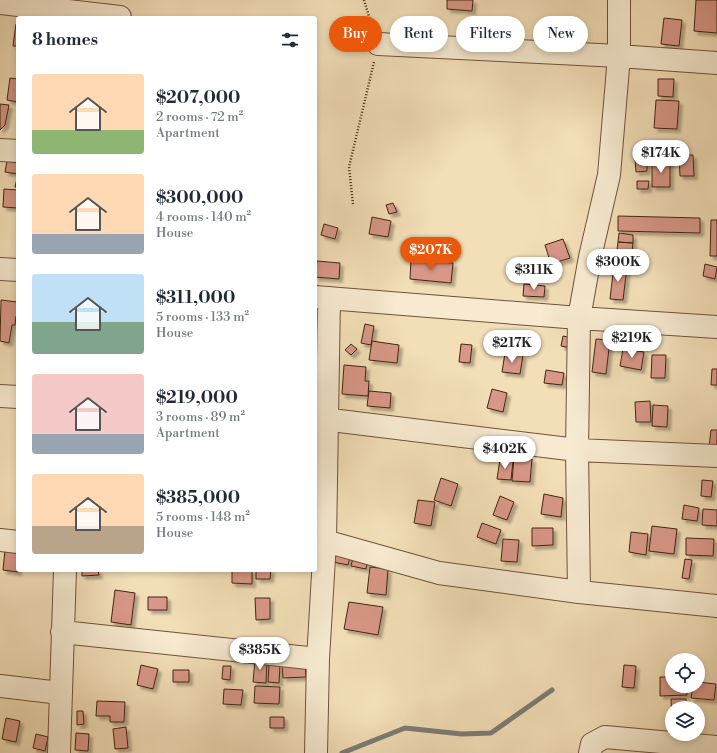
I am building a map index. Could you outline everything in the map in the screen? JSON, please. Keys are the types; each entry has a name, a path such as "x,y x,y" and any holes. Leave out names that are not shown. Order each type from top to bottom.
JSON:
{"street":[{"path":"579,592 577,450 579,318 590,257 609,175 620,56 619,0"},
{"path":"0,3 121,12"},
{"path":"382,44 620,56 717,63"},
{"path":"0,150 16,151"},
{"path":"0,269 16,270"},
{"path":"310,752 318,658 322,298 717,327"},
{"path":"0,396 16,397"},
{"path":"321,419 577,450 717,456"},
{"path":"0,540 16,542"},
{"path":"320,541 439,574 579,592 717,606"},
{"path":"59,753 65,572"},
{"path":"62,632 318,658"},
{"path":"0,686 60,693"},
{"path":"590,753 592,744 605,737 717,747"}],"path":[{"path":"364,0 369,16"},
{"path":"353,204 349,168 376,52"}],"building":[{"path":"447,0 473,0 472,11 447,9"},
{"path":"696,0 717,0 717,33 694,31"},
{"path":"664,18 682,20 679,46 661,44"},
{"path":"16,24 16,46 13,46"},
{"path":"10,78 16,79 16,102 7,100"},
{"path":"658,79 674,79 673,97 658,96"},
{"path":"656,100 679,101 677,129 654,128"},
{"path":"0,104 9,105 5,125 0,130"},
{"path":"679,155 693,155 694,176 680,176"},
{"path":"635,159 647,159 647,171 636,172"},
{"path":"7,161 16,163 16,174 5,172"},
{"path":"652,162 670,162 670,187 652,187"},
{"path":"637,181 649,181 648,189 637,189"},
{"path":"4,189 16,190 16,208 3,207"},
{"path":"393,203 397,212 389,214 386,205"},
{"path":"618,216 700,218 700,233 618,231"},
{"path":"372,217 391,221 388,237 369,234"},
{"path":"711,220 717,220 717,256 710,256"},
{"path":"324,224 338,228 335,239 321,235"},
{"path":"619,233 633,235 633,243 618,242"},
{"path":"563,239 570,258 551,264 545,245"},
{"path":"618,242 633,243 631,260 616,258"},
{"path":"411,260 453,263 451,283 410,279"},
{"path":"317,261 340,263 339,279 317,277"},
{"path":"705,264 717,267 715,279 703,276"},
{"path":"614,265 627,267 623,300 610,299"},
{"path":"524,284 545,286 544,297 523,296"},
{"path":"1,300 16,302 15,325 12,325 9,343 0,341"},
{"path":"365,324 374,326 371,345 361,343"},
{"path":"518,331 526,333 523,344 515,342"},
{"path":"563,336 573,338 571,348 561,346"},
{"path":"596,339 610,340 606,374 592,372"},
{"path":"372,341 399,345 397,363 369,360"},
{"path":"351,344 357,349 351,355 345,350"},
{"path":"461,344 472,345 470,363 459,362"},
{"path":"623,349 644,352 641,370 620,366"},
{"path":"317,352 321,352 322,365 317,365"},
{"path":"505,353 523,355 520,374 502,372"},
{"path":"652,355 666,355 665,378 651,378"},
{"path":"344,365 366,367 365,381 369,381 368,396 342,394"},
{"path":"712,369 717,369 717,385 711,385"},
{"path":"546,370 564,373 562,385 544,383"},
{"path":"492,389 507,393 503,412 487,408"},
{"path":"369,391 391,393 390,408 367,406"},
{"path":"650,401 651,422 636,422 635,402"},
{"path":"653,405 668,406 667,427 652,426"},
{"path":"711,430 717,430 717,447 709,446"},
{"path":"514,457 532,459 530,482 512,481"},
{"path":"500,459 513,461 511,480 497,479"},
{"path":"441,478 458,484 451,506 434,500"},
{"path":"702,480 713,481 711,497 701,496"},
{"path":"544,494 563,498 561,517 541,514"},
{"path":"500,496 514,502 507,520 493,515"},
{"path":"418,500 435,502 431,526 414,523"},
{"path":"684,505 699,508 697,521 682,519"},
{"path":"703,509 717,510 717,526 702,525"},
{"path":"482,523 501,530 496,544 477,537"},
{"path":"652,526 677,529 674,554 649,551"},
{"path":"532,528 553,528 553,545 532,546"},
{"path":"631,532 648,534 646,555 629,552"},
{"path":"686,538 714,539 713,556 686,555"},
{"path":"503,539 519,540 517,562 501,561"},
{"path":"5,550 16,551 16,572 3,570"},
{"path":"336,550 351,553 348,565 333,562"},
{"path":"354,554 368,557 366,569 351,566"},
{"path":"685,559 692,560 689,579 682,578"},
{"path":"370,567 388,569 386,595 367,593"},
{"path":"82,572 98,572 99,575 82,576"},
{"path":"232,572 252,572 252,584 232,583"},
{"path":"256,572 271,572 270,579 256,579"},
{"path":"115,590 135,593 131,625 111,622"},
{"path":"148,597 167,597 167,610 148,610"},
{"path":"255,598 270,598 270,619 256,620"},
{"path":"349,602 383,607 378,635 344,629"},
{"path":"255,659 267,659 266,683 253,682"},
{"path":"305,663 306,677 283,678 282,664"},
{"path":"141,665 158,669 153,689 137,685"},
{"path":"269,665 280,665 279,683 268,682"},
{"path":"624,665 636,666 634,688 622,687"},
{"path":"223,666 231,666 230,680 222,679"},
{"path":"173,670 189,670 189,682 173,682"},
{"path":"660,677 665,677 665,693 687,693 687,695 660,696"},
{"path":"705,683 716,684 714,700 691,698 692,693 705,693"},
{"path":"255,686 280,687 279,704 254,703"},
{"path":"224,689 243,690 241,705 223,704"},
{"path":"671,699 686,699 686,701 671,701"},
{"path":"97,701 125,702 124,722 110,722 110,716 96,716"},
{"path":"77,711 83,711 84,724 77,725"},
{"path":"270,717 284,717 284,728 270,728"},
{"path":"6,718 20,721 16,742 2,739"},
{"path":"126,727 128,748 115,749 113,729"},
{"path":"76,733 89,734 88,751 75,750"},
{"path":"36,734 48,737 45,751 33,748"}],"waterway":[{"path":"342,753 405,728 462,734 491,733 552,690"}]}
